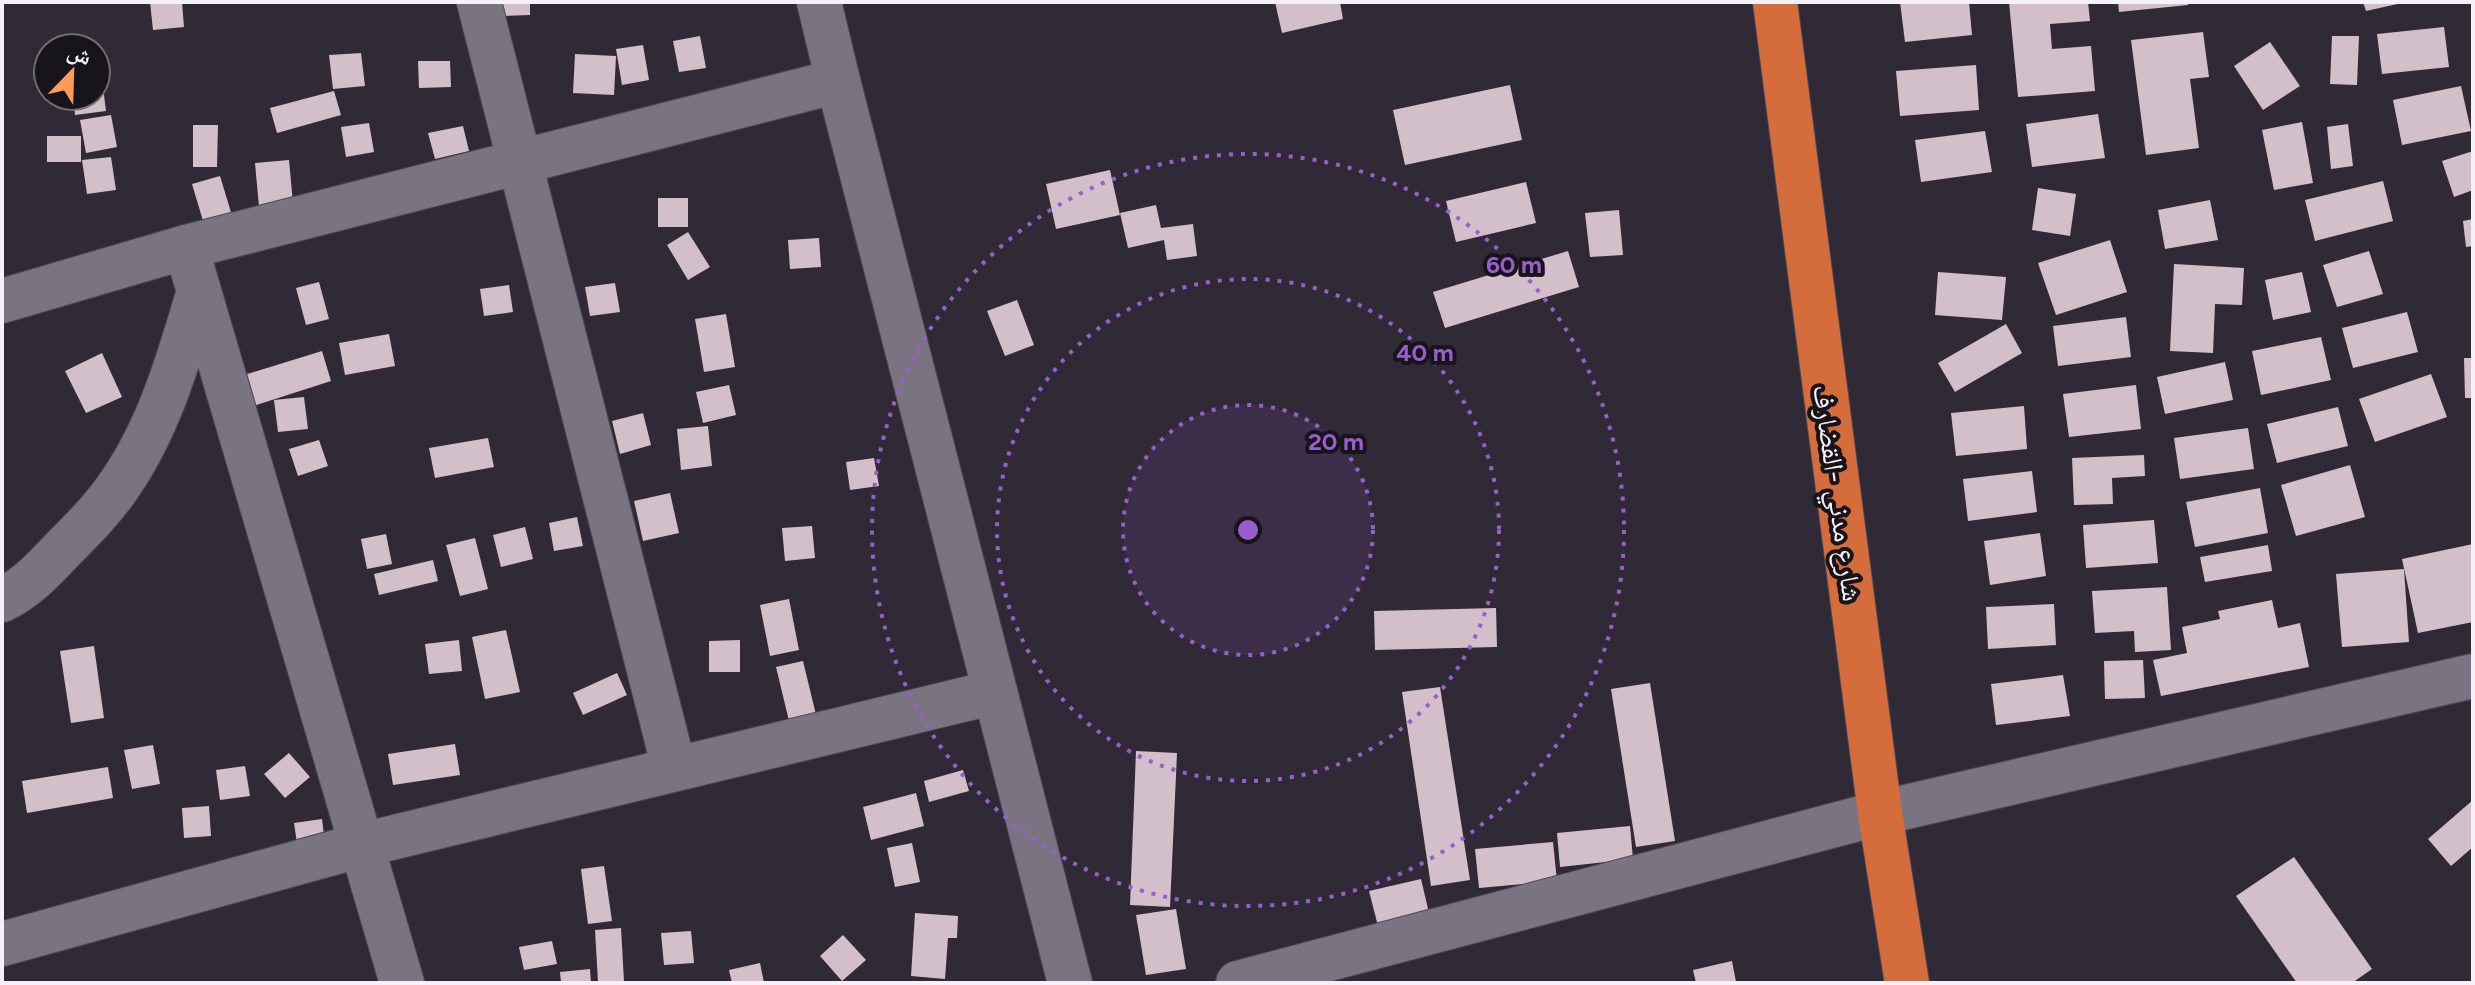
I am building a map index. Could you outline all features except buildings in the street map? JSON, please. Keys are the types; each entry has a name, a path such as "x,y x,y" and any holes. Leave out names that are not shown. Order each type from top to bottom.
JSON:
{"highway":[{"name":"شارع مدني -القضارف","path":"1775,2 1880,813 1907,983"}],"street":[{"path":"479,2 674,768"},
{"path":"819,2 1070,983"},
{"path":"2,301 186,247 838,81"},
{"path":"186,247 402,983"},
{"path":"2,600 41,573 119,486 138,455 164,400 199,291"},
{"path":"1238,983 1880,813 2473,676"},
{"path":"2,944 362,845 995,692"}]}
